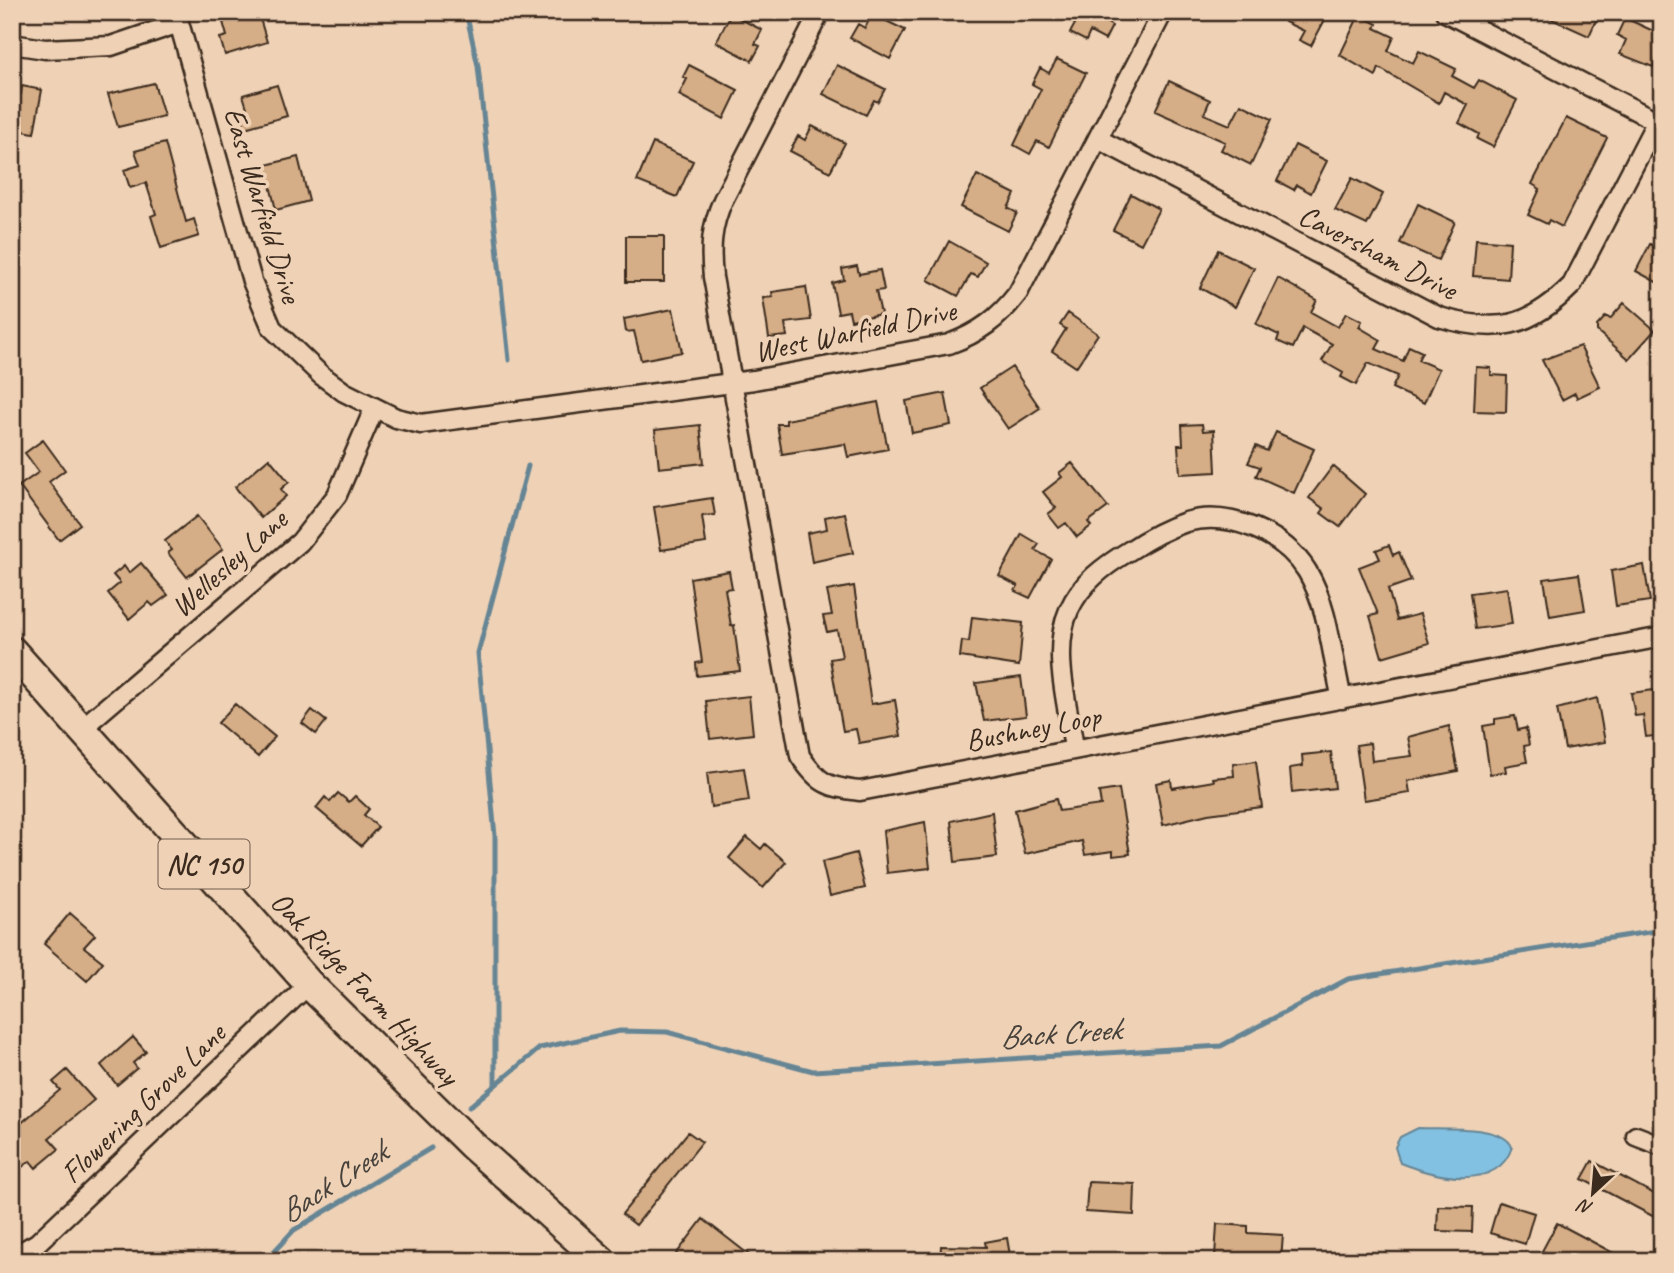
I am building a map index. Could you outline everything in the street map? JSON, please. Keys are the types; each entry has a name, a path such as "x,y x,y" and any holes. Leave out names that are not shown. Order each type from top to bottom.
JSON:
{"main road":[{"name":"Oak Ridge Farm Highway","path":"12,651 309,984 472,1145 602,1261"}],"street":[{"name":"Bushney Loop","path":"820,12 713,222 710,246 713,277 800,756 816,779 837,788 860,791 1662,637"},
{"name":"West Warfield Drive","path":"374,409 421,424 733,383 948,344 976,335 1003,313 1018,293 1163,12"},
{"path":"1445,12 1660,119"},
{"path":"12,44 45,49 111,46 178,17"},
{"name":"East Warfield Drive","path":"178,17 251,281 272,328 321,375 374,409"},
{"name":"Caversham Drive","path":"1098,139 1439,317 1471,326 1498,326 1527,320 1550,307 1572,285 1660,119"},
{"name":"Wellesley Lane","path":"81,729 300,542 337,495 374,409"},
{"path":"1074,748 1062,662 1069,612 1094,575 1154,535 1187,522 1213,518 1245,524 1275,538 1295,555 1319,596 1342,699"},
{"name":"Flowering Grove Lane","path":"12,1257 37,1243 309,984"},
{"path":"1636,1136 1662,1146"}],"water":[{"path":"1418,1128 1485,1131 1497,1134 1512,1147 1504,1161 1493,1171 1479,1176 1446,1176 1400,1163 1395,1147 1400,1137"}],"building":[{"path":"258,12 267,42 225,55 220,38 227,36 223,22"},
{"path":"1054,12 1111,12 1106,22 1112,26 1105,40 1090,32 1086,41 1070,33 1075,24"},
{"path":"1290,12 1329,12 1311,46 1299,40 1304,31 1285,22"},
{"path":"1536,12 1600,12 1589,36"},
{"path":"731,14 762,30 755,44 760,46 752,61 716,42"},
{"path":"872,14 905,30 890,59 850,38 858,24 865,28"},
{"path":"1359,15 1377,24 1375,28 1394,37 1388,51 1413,63 1419,51 1456,69 1452,76 1474,88 1479,80 1517,100 1493,147 1477,139 1479,134 1459,123 1468,105 1444,92 1439,103 1379,68 1376,76 1340,55"},
{"path":"1625,18 1662,35 1662,48 1653,67 1620,54 1626,40 1617,35"},
{"path":"1057,59 1086,73 1049,147 1037,141 1030,154 1014,145 1041,89 1032,84 1040,68 1049,73"},
{"path":"689,65 738,90 724,119 679,95 687,79 683,77"},
{"path":"837,65 885,89 878,102 874,100 866,115 823,94"},
{"path":"1169,81 1210,100 1204,114 1230,125 1241,104 1272,119 1251,165 1221,150 1225,142 1155,111"},
{"path":"154,83 164,116 118,127 108,94"},
{"path":"277,85 287,116 245,128 240,111 247,108 243,95"},
{"path":"22,86 42,90 34,133 12,129 12,92 21,94"},
{"path":"1566,118 1607,138 1562,227 1549,220 1547,224 1528,215 1540,189 1532,184"},
{"path":"812,126 845,143 830,172 790,151 798,136 805,140"},
{"path":"165,143 186,222 194,219 199,236 161,248 151,216 156,214 146,183 130,188 124,170 140,165 135,151"},
{"path":"653,143 693,161 677,197 637,181"},
{"path":"1295,145 1327,161 1311,193 1297,185 1294,190 1277,181"},
{"path":"298,157 309,201 276,210 270,185 263,186 258,167"},
{"path":"977,175 1015,194 1008,208 1017,213 1008,231 961,207"},
{"path":"1352,178 1383,194 1367,225 1335,210"},
{"path":"1131,194 1159,209 1141,244 1113,230"},
{"path":"1418,204 1455,222 1438,260 1400,243"},
{"path":"626,236 664,236 664,282 626,282"},
{"path":"1476,239 1510,242 1508,279 1473,276"},
{"path":"949,241 986,262 978,277 971,274 958,296 928,280"},
{"path":"1650,244 1662,250 1662,285 1636,271"},
{"path":"1218,250 1254,268 1235,307 1200,288"},
{"path":"857,266 859,274 880,270 884,290 876,291 881,314 851,320 849,311 838,313 832,283 844,280 842,269"},
{"path":"1278,278 1317,300 1311,312 1338,327 1346,313 1362,321 1359,327 1381,340 1376,349 1403,361 1409,346 1422,352 1418,360 1439,369 1424,403 1392,388 1398,376 1368,363 1356,385 1341,377 1343,373 1322,361 1332,344 1303,328 1293,348 1277,341 1279,335 1256,324"},
{"path":"806,287 811,320 785,323 787,336 769,338 763,298 773,297 772,292"},
{"path":"1624,303 1655,330 1629,359 1597,331 1597,326 1606,316 1610,319"},
{"path":"673,309 682,352 641,360 634,331 626,332 624,319"},
{"path":"1068,313 1098,334 1076,367 1052,351 1066,329 1060,325"},
{"path":"1580,346 1600,387 1577,398 1575,393 1562,400 1542,360"},
{"path":"1012,367 1040,408 1008,429 980,388"},
{"path":"1476,367 1491,368 1491,375 1507,376 1506,412 1474,411"},
{"path":"945,393 951,425 912,433 906,401"},
{"path":"878,402 888,449 848,457 845,444 782,454 777,424"},
{"path":"1202,424 1203,431 1214,430 1216,472 1180,474 1178,445 1183,445 1182,425"},
{"path":"700,425 704,463 659,468 655,430"},
{"path":"1276,432 1314,449 1294,493 1256,476 1260,467 1248,463 1256,446 1267,451"},
{"path":"43,440 65,470 49,482 80,524 59,540 19,486 39,472 25,453"},
{"path":"269,458 289,482 281,489 286,496 261,518 235,487"},
{"path":"1072,463 1108,507 1088,522 1091,526 1077,537 1066,523 1059,528 1048,514 1056,508 1043,492 1062,477 1059,473"},
{"path":"1333,466 1365,494 1340,527 1321,513 1324,509 1309,498"},
{"path":"712,498 715,515 702,516 706,543 661,550 654,507"},
{"path":"845,513 853,553 812,562 807,533 827,529 825,517"},
{"path":"197,516 223,549 187,577 168,553 172,550 165,541"},
{"path":"1022,534 1039,544 1035,550 1051,559 1030,598 1015,591 1018,586 999,576"},
{"path":"1389,545 1393,555 1399,552 1411,581 1388,589 1397,620 1420,614 1429,643 1382,657 1370,616 1378,614 1359,567 1380,559 1376,550"},
{"path":"141,563 168,595 153,606 149,602 129,619 108,593 120,583 113,575 124,566 129,573"},
{"path":"1644,565 1650,601 1616,606 1611,571"},
{"path":"729,571 732,588 725,589 731,626 734,625 740,671 697,676 696,663 702,662 690,578"},
{"path":"1579,574 1585,610 1550,616 1544,579"},
{"path":"854,586 871,704 895,700 901,736 859,743 856,729 843,731 830,659 842,657 837,630 827,632 823,616 832,615 827,591"},
{"path":"1507,588 1512,624 1475,629 1470,593"},
{"path":"972,617 1023,623 1019,666 960,657 962,641 969,642"},
{"path":"1021,677 1026,716 984,721 976,683"},
{"path":"1662,689 1662,735 1646,737 1643,715 1635,716 1631,693"},
{"path":"749,696 753,734 710,739 706,701"},
{"path":"1597,698 1605,742 1565,749 1557,709"},
{"path":"235,704 275,737 258,757 218,723"},
{"path":"312,710 326,721 316,734 302,723"},
{"path":"1515,716 1518,730 1526,728 1529,745 1524,746 1527,762 1505,766 1506,772 1490,774 1483,726 1495,724 1495,719"},
{"path":"1449,726 1458,771 1408,781 1410,793 1364,800 1356,745 1370,743 1372,761 1412,756 1408,737"},
{"path":"1331,752 1335,788 1292,793 1290,768 1303,766 1302,755"},
{"path":"1256,761 1262,807 1208,814 1163,825 1156,783 1171,780 1172,788 1214,781 1213,778 1234,776 1233,764"},
{"path":"744,768 749,801 711,807 707,773"},
{"path":"1119,789 1130,854 1113,856 1113,851 1085,855 1082,841 1025,854 1015,810 1056,799 1059,811 1101,805 1099,792"},
{"path":"338,793 349,802 355,796 369,809 364,815 378,827 361,846 316,808 325,797 330,802"},
{"path":"992,812 997,857 955,862 951,821"},
{"path":"925,822 930,868 887,873 883,831"},
{"path":"747,837 761,849 765,844 786,862 763,888 729,858"},
{"path":"856,853 865,888 830,896 822,862"},
{"path":"70,913 95,935 84,947 103,962 87,981 44,944"},
{"path":"133,1037 146,1052 133,1063 137,1068 117,1085 101,1065"},
{"path":"67,1070 94,1100 49,1138 59,1149 36,1168 30,1161 21,1168 12,1158 12,1131 60,1090 53,1082"},
{"path":"688,1132 702,1142 636,1225 622,1214"},
{"path":"1592,1161 1662,1198 1662,1221 1582,1179"},
{"path":"1088,1182 1135,1184 1134,1215 1086,1212"},
{"path":"1499,1202 1534,1213 1525,1244 1490,1233"},
{"path":"1438,1206 1473,1207 1472,1232 1437,1231"},
{"path":"703,1219 757,1261 671,1261"},
{"path":"1557,1223 1628,1261 1561,1261 1542,1251"},
{"path":"1217,1224 1248,1226 1248,1233 1283,1235 1281,1261 1215,1257"},
{"path":"1007,1238 1011,1261 940,1261 941,1246 986,1247 985,1242"}],"waterway":[{"path":"466,12 478,66 509,360"},
{"path":"495,1083 495,836 478,653 528,466"},
{"name":"Back Creek","path":"469,1107 540,1048 620,1031 667,1032 813,1071 1221,1046 1348,979 1662,930"},
{"name":"Back Creek","path":"265,1261 294,1230 431,1148"}]}
